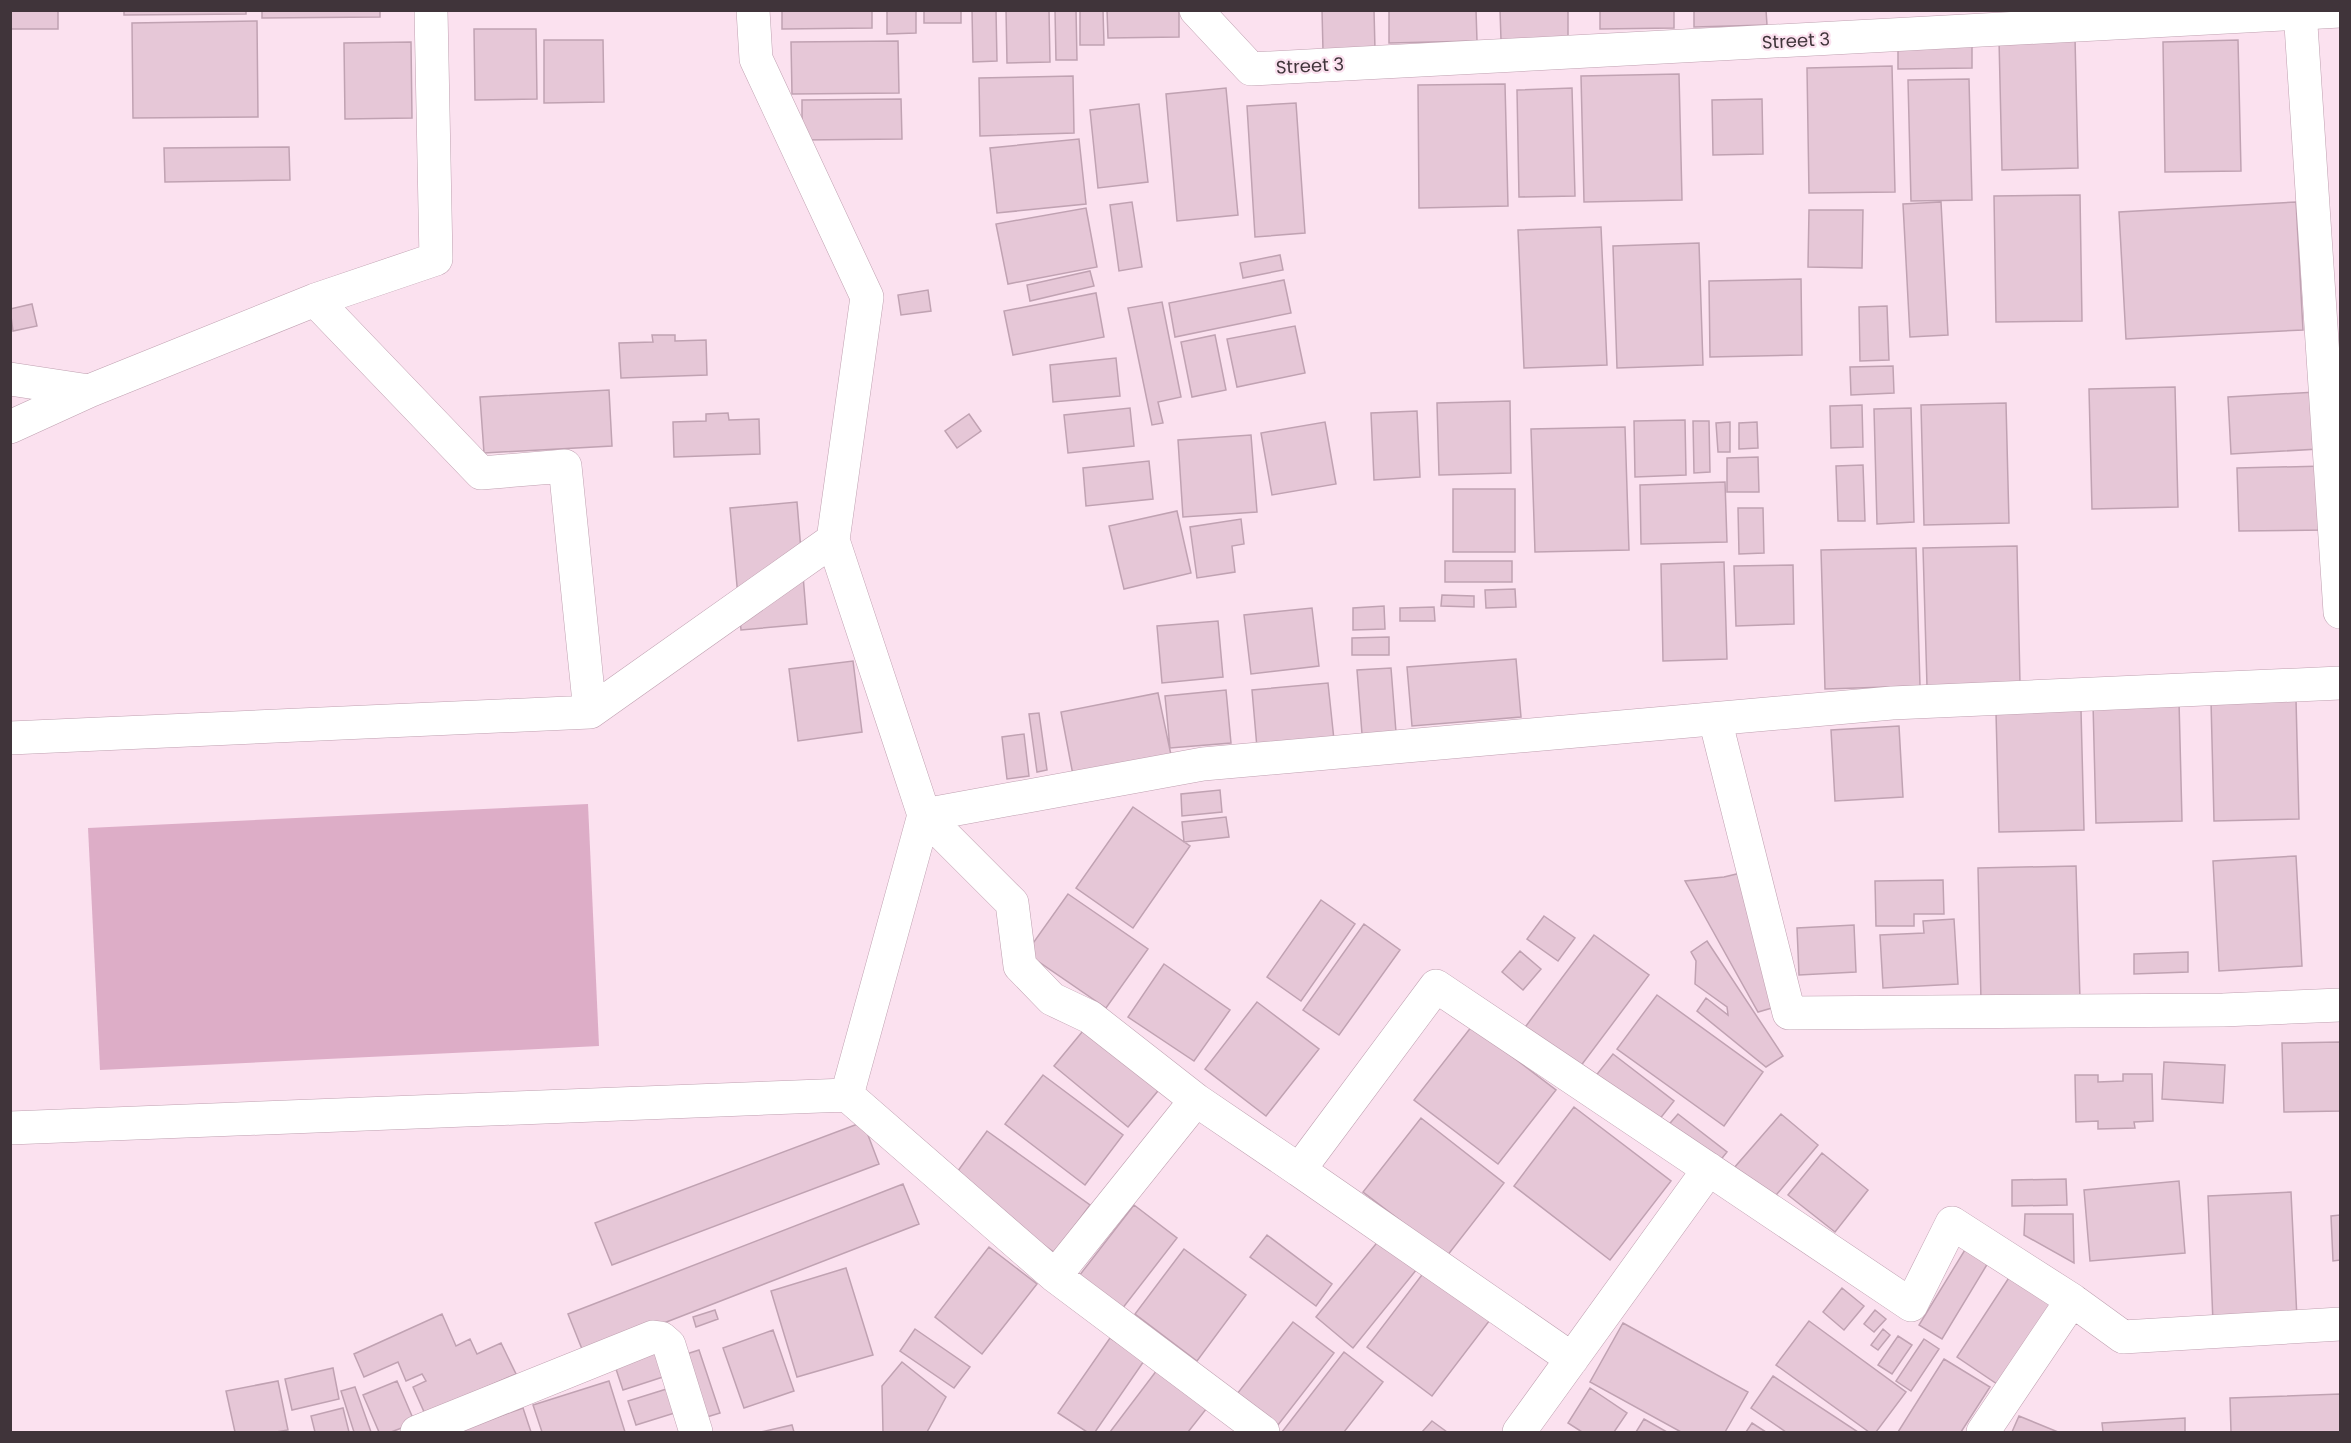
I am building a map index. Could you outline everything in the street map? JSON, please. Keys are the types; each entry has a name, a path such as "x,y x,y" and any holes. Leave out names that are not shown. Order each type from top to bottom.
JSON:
{"street":[{"path":"10,427 89,391 315,300 436,259 431,10"},
{"path":"753,10 756,58 867,297 833,540 924,815 1012,903 1020,966 1052,999 1090,1017 1196,1100 1572,1359"},
{"name":"Street 3","path":"1196,10 1251,69 2340,11"},
{"path":"2300,13 2332,354 2340,612"},
{"path":"315,300 481,473 565,466 590,712"},
{"path":"10,379 89,391"},
{"path":"10,738 590,712 833,540"},
{"path":"924,815 1203,764 1892,703 2340,683"},
{"path":"1715,719 1789,1013 2223,1010 2340,1005"},
{"path":"847,1095 924,815"},
{"path":"1299,1170 1436,986 1911,1305 1952,1223 2072,1300 2123,1337 2340,1324"},
{"path":"10,1128 847,1095 1054,1276 1263,1432"},
{"path":"1054,1276 1196,1100"},
{"path":"1519,1432 1709,1169"},
{"path":"1983,1432 2072,1300"},
{"path":"417,1432 653,1337 661,1338 669,1345 696,1432"}],"shaded area":[{"path":"588,804 599,1046 100,1070 88,828"}],"building":[{"path":"10,10 58,10 58,29 10,29"},
{"path":"124,10 246,10 246,14 124,15"},
{"path":"262,10 380,10 380,17 262,18"},
{"path":"782,10 872,10 872,28 782,29"},
{"path":"887,10 916,10 916,33 887,34"},
{"path":"924,10 961,10 961,23 924,23"},
{"path":"972,10 996,10 997,61 973,62"},
{"path":"1006,10 1049,10 1050,62 1007,63"},
{"path":"1055,10 1076,10 1077,60 1056,60"},
{"path":"1080,10 1103,10 1104,45 1080,45"},
{"path":"1107,10 1179,10 1179,37 1108,38"},
{"path":"1322,10 1374,10 1375,50 1323,51"},
{"path":"1389,10 1476,10 1477,41 1389,43"},
{"path":"1500,10 1568,10 1568,38 1501,40"},
{"path":"1600,10 1674,10 1674,28 1600,29"},
{"path":"1694,10 1766,10 1767,25 1694,27"},
{"path":"257,21 258,117 133,118 132,23"},
{"path":"474,29 536,29 537,99 475,100"},
{"path":"2075,38 2078,168 2002,170 1999,39"},
{"path":"1972,39 1972,68 1898,69 1898,40"},
{"path":"544,40 603,40 604,102 544,103"},
{"path":"2238,40 2241,171 2165,172 2163,42"},
{"path":"898,41 899,93 792,94 791,42"},
{"path":"411,42 412,118 345,119 344,43"},
{"path":"1892,66 1895,192 1809,193 1807,68"},
{"path":"1679,74 1682,200 1584,202 1581,76"},
{"path":"1073,76 1074,133 980,136 979,78"},
{"path":"1969,79 1972,200 1911,201 1908,80"},
{"path":"1505,84 1508,206 1419,208 1418,85"},
{"path":"1226,88 1238,215 1177,221 1166,94"},
{"path":"1572,88 1575,196 1519,197 1517,90"},
{"path":"901,99 902,139 802,140 802,100"},
{"path":"1762,99 1763,154 1713,155 1712,100"},
{"path":"1296,103 1305,233 1255,237 1247,106"},
{"path":"1139,104 1148,182 1098,188 1090,110"},
{"path":"1079,139 1086,204 997,213 990,148"},
{"path":"289,147 290,180 165,182 164,148"},
{"path":"2080,195 2082,321 1996,322 1994,196"},
{"path":"1132,202 1142,267 1119,271 1110,205"},
{"path":"1941,202 1948,335 1910,337 1903,204"},
{"path":"2296,202 2303,330 2126,339 2119,212"},
{"path":"1086,208 1097,267 1008,284 996,224"},
{"path":"1809,210 1863,210 1862,268 1808,267"},
{"path":"1601,227 1607,365 1524,368 1518,230"},
{"path":"1699,243 1703,365 1617,368 1613,246"},
{"path":"1280,255 1283,270 1243,278 1240,263"},
{"path":"1090,271 1094,286 1030,301 1027,285"},
{"path":"1801,279 1802,355 1710,357 1709,281"},
{"path":"1284,280 1291,313 1175,337 1169,303"},
{"path":"928,290 931,311 901,315 898,295"},
{"path":"1096,293 1104,337 1013,355 1004,311"},
{"path":"1162,302 1181,397 1158,402 1163,423 1152,425 1128,308"},
{"path":"32,304 37,326 13,331 10,309"},
{"path":"1887,306 1889,360 1860,361 1859,307"},
{"path":"1295,326 1305,373 1237,387 1227,339"},
{"path":"652,335 675,335 675,341 706,340 707,375 621,378 619,343 653,342"},
{"path":"1215,335 1226,390 1192,397 1181,342"},
{"path":"1116,358 1120,396 1053,402 1050,365"},
{"path":"1893,366 1894,393 1851,395 1850,367"},
{"path":"2175,387 2178,507 2092,509 2089,389"},
{"path":"609,390 612,446 484,453 480,397"},
{"path":"2316,392 2319,449 2231,454 2228,397"},
{"path":"1510,401 1511,473 1439,475 1437,403"},
{"path":"2006,403 2009,523 1924,525 1921,405"},
{"path":"1862,405 1863,447 1831,448 1830,406"},
{"path":"1130,408 1134,446 1068,453 1064,415"},
{"path":"1911,408 1914,522 1877,524 1874,409"},
{"path":"1417,411 1420,477 1374,480 1371,413"},
{"path":"728,413 729,420 759,419 760,454 674,457 673,422 706,421 706,414"},
{"path":"969,414 981,431 957,448 945,431"},
{"path":"1685,420 1686,475 1635,477 1634,421"},
{"path":"1693,421 1709,421 1710,472 1694,473"},
{"path":"1325,422 1336,484 1272,495 1261,433"},
{"path":"1730,422 1730,452 1718,452 1716,423"},
{"path":"1757,422 1758,448 1739,449 1739,423"},
{"path":"1625,427 1629,550 1535,552 1531,429"},
{"path":"1251,435 1257,512 1183,517 1178,440"},
{"path":"1758,457 1759,492 1727,492 1727,458"},
{"path":"1149,461 1153,499 1086,506 1083,468"},
{"path":"1863,465 1865,521 1838,521 1836,466"},
{"path":"2325,466 2326,530 2239,531 2237,468"},
{"path":"1725,482 1727,542 1641,544 1640,485"},
{"path":"1453,489 1515,489 1515,552 1453,552"},
{"path":"797,502 807,624 741,630 730,508"},
{"path":"1738,508 1763,508 1764,553 1739,554"},
{"path":"1177,511 1191,573 1124,589 1109,526"},
{"path":"1241,519 1244,544 1232,546 1235,572 1197,578 1190,527"},
{"path":"2017,546 2020,684 1927,686 1923,548"},
{"path":"1916,548 1920,686 1825,689 1821,550"},
{"path":"1445,561 1512,561 1512,582 1445,582"},
{"path":"1724,562 1727,659 1663,661 1661,564"},
{"path":"1793,565 1794,624 1736,626 1734,566"},
{"path":"1515,589 1516,607 1486,608 1485,590"},
{"path":"1442,595 1474,596 1474,607 1441,606"},
{"path":"1384,606 1385,629 1353,630 1353,608"},
{"path":"1434,607 1435,621 1400,621 1400,608"},
{"path":"1312,608 1319,666 1251,674 1244,615"},
{"path":"1218,621 1223,677 1162,683 1157,626"},
{"path":"1389,637 1389,655 1352,655 1352,638"},
{"path":"1516,659 1521,717 1412,726 1407,667"},
{"path":"853,661 862,732 798,741 789,669"},
{"path":"1391,668 1396,732 1362,734 1357,670"},
{"path":"1328,683 1334,740 1257,748 1252,690"},
{"path":"1226,690 1231,743 1170,748 1165,696"},
{"path":"1158,693 1171,755 1073,775 1061,712"},
{"path":"2296,699 2299,819 2214,821 2211,701"},
{"path":"2179,701 2182,821 2096,823 2093,703"},
{"path":"2081,710 2084,830 1999,832 1996,712"},
{"path":"1039,713 1047,770 1037,772 1029,714"},
{"path":"1899,726 1903,797 1835,801 1831,730"},
{"path":"1024,734 1029,776 1007,779 1002,737"},
{"path":"1220,790 1222,812 1182,816 1181,794"},
{"path":"1133,807 1190,846 1133,928 1076,888"},
{"path":"1226,817 1229,837 1184,842 1182,822"},
{"path":"2296,856 2302,966 2219,971 2213,861"},
{"path":"2076,866 2080,999 1981,1001 1978,868"},
{"path":"1745,872 1779,1006 1758,1012 1685,881 1724,877"},
{"path":"1943,880 1944,914 1914,914 1914,926 1876,926 1875,881"},
{"path":"1068,894 1148,949 1106,1008 1026,953"},
{"path":"1321,900 1355,924 1301,1001 1267,977"},
{"path":"1544,916 1575,938 1558,961 1527,939"},
{"path":"1954,919 1958,984 1883,988 1880,935 1924,933 1923,921"},
{"path":"1364,924 1400,950 1339,1035 1303,1010"},
{"path":"1854,925 1856,972 1799,975 1797,928"},
{"path":"1594,935 1649,975 1577,1071 1523,1030"},
{"path":"1707,941 1783,1056 1766,1067 1697,1011 1706,998 1728,1015 1727,1007 1695,984 1696,961 1691,952"},
{"path":"1520,951 1541,969 1523,990 1502,972"},
{"path":"2188,952 2188,972 2134,974 2134,954"},
{"path":"1164,964 1230,1010 1194,1061 1128,1017"},
{"path":"1657,995 1763,1072 1724,1126 1617,1049"},
{"path":"1257,1002 1319,1049 1266,1116 1205,1069"},
{"path":"1087,1026 1162,1086 1128,1127 1054,1066"},
{"path":"1472,1026 1556,1090 1498,1164 1414,1100"},
{"path":"2340,1042 2340,1111 2284,1112 2282,1043"},
{"path":"1613,1054 1674,1101 1655,1125 1594,1078"},
{"path":"2164,1062 2225,1065 2223,1103 2162,1099"},
{"path":"2123,1074 2152,1074 2153,1121 2134,1122 2135,1128 2098,1129 2098,1121 2076,1122 2075,1075 2098,1075 2098,1082 2123,1081"},
{"path":"1043,1075 1123,1135 1085,1185 1005,1124"},
{"path":"1574,1107 1671,1181 1610,1260 1514,1186"},
{"path":"1678,1114 1727,1152 1715,1167 1665,1129"},
{"path":"1781,1114 1818,1145 1772,1200 1734,1168"},
{"path":"1421,1118 1504,1183 1447,1256 1363,1192"},
{"path":"863,1122 879,1164 612,1265 595,1223"},
{"path":"987,1131 1090,1205 1055,1253 952,1179"},
{"path":"1822,1153 1868,1190 1835,1232 1788,1195"},
{"path":"2066,1179 2067,1205 2012,1206 2012,1180"},
{"path":"2179,1181 2185,1253 2090,1261 2084,1190"},
{"path":"903,1184 919,1224 584,1354 568,1314"},
{"path":"2291,1192 2297,1319 2213,1323 2208,1196"},
{"path":"1134,1205 1177,1238 1122,1309 1079,1276"},
{"path":"2025,1214 2073,1214 2074,1263 2024,1235"},
{"path":"2340,1215 2340,1260 2333,1261 2331,1216"},
{"path":"1267,1235 1332,1284 1316,1306 1250,1257"},
{"path":"1380,1239 1417,1269 1353,1348 1316,1317"},
{"path":"1971,1240 1994,1253 1942,1339 1919,1325"},
{"path":"989,1247 1037,1284 982,1354 935,1317"},
{"path":"1184,1249 1246,1295 1197,1361 1135,1314"},
{"path":"1428,1267 1493,1316 1432,1396 1367,1347"},
{"path":"846,1268 873,1355 797,1377 771,1291"},
{"path":"2014,1270 2057,1297 2000,1386 1957,1357"},
{"path":"1842,1288 1864,1306 1844,1330 1823,1312"},
{"path":"715,1310 718,1319 696,1327 693,1317"},
{"path":"1875,1310 1886,1319 1874,1332 1864,1324"},
{"path":"442,1314 456,1346 470,1339 477,1354 501,1343 516,1374 425,1414 413,1387 426,1381 422,1374 406,1381 398,1362 364,1377 354,1354"},
{"path":"1809,1321 1906,1392 1876,1432 1869,1432 1776,1365"},
{"path":"1293,1322 1334,1353 1278,1425 1237,1394"},
{"path":"1623,1323 1748,1392 1725,1432 1681,1432 1590,1382"},
{"path":"915,1329 970,1367 954,1388 900,1351"},
{"path":"1883,1329 1890,1335 1878,1350 1871,1345"},
{"path":"773,1330 794,1391 744,1408 723,1348"},
{"path":"1898,1336 1912,1345 1892,1374 1878,1365"},
{"path":"1110,1338 1144,1361 1095,1432 1087,1432 1058,1413"},
{"path":"1924,1339 1939,1349 1911,1391 1896,1381"},
{"path":"699,1350 720,1413 697,1420 677,1357"},
{"path":"658,1352 666,1376 623,1390 615,1366"},
{"path":"1344,1352 1383,1382 1344,1432 1282,1432"},
{"path":"1944,1359 1990,1387 1961,1432 1898,1432"},
{"path":"902,1362 946,1397 927,1432 883,1432 882,1386"},
{"path":"333,1368 339,1399 292,1410 285,1379"},
{"path":"1157,1370 1207,1408 1188,1432 1110,1432"},
{"path":"1773,1376 1858,1432 1786,1432 1751,1408"},
{"path":"278,1381 288,1430 235,1432 226,1391"},
{"path":"397,1381 415,1423 391,1432 379,1432 363,1395"},
{"path":"609,1381 625,1432 542,1432 533,1405"},
{"path":"355,1387 371,1432 354,1432 341,1391"},
{"path":"673,1387 681,1411 636,1425 628,1401"},
{"path":"1590,1388 1627,1413 1614,1432 1582,1432 1568,1423"},
{"path":"2340,1394 2340,1432 2231,1432 2230,1398"},
{"path":"343,1408 349,1432 315,1432 311,1416"},
{"path":"523,1408 531,1432 461,1432 460,1430"},
{"path":"2019,1416 2058,1432 2012,1432"},
{"path":"2185,1418 2185,1432 2103,1432 2102,1423"},
{"path":"1644,1419 1667,1432 1636,1432"},
{"path":"1432,1421 1447,1432 1422,1432"},
{"path":"1752,1423 1766,1432 1746,1432"},
{"path":"792,1425 794,1432 761,1432"}]}
